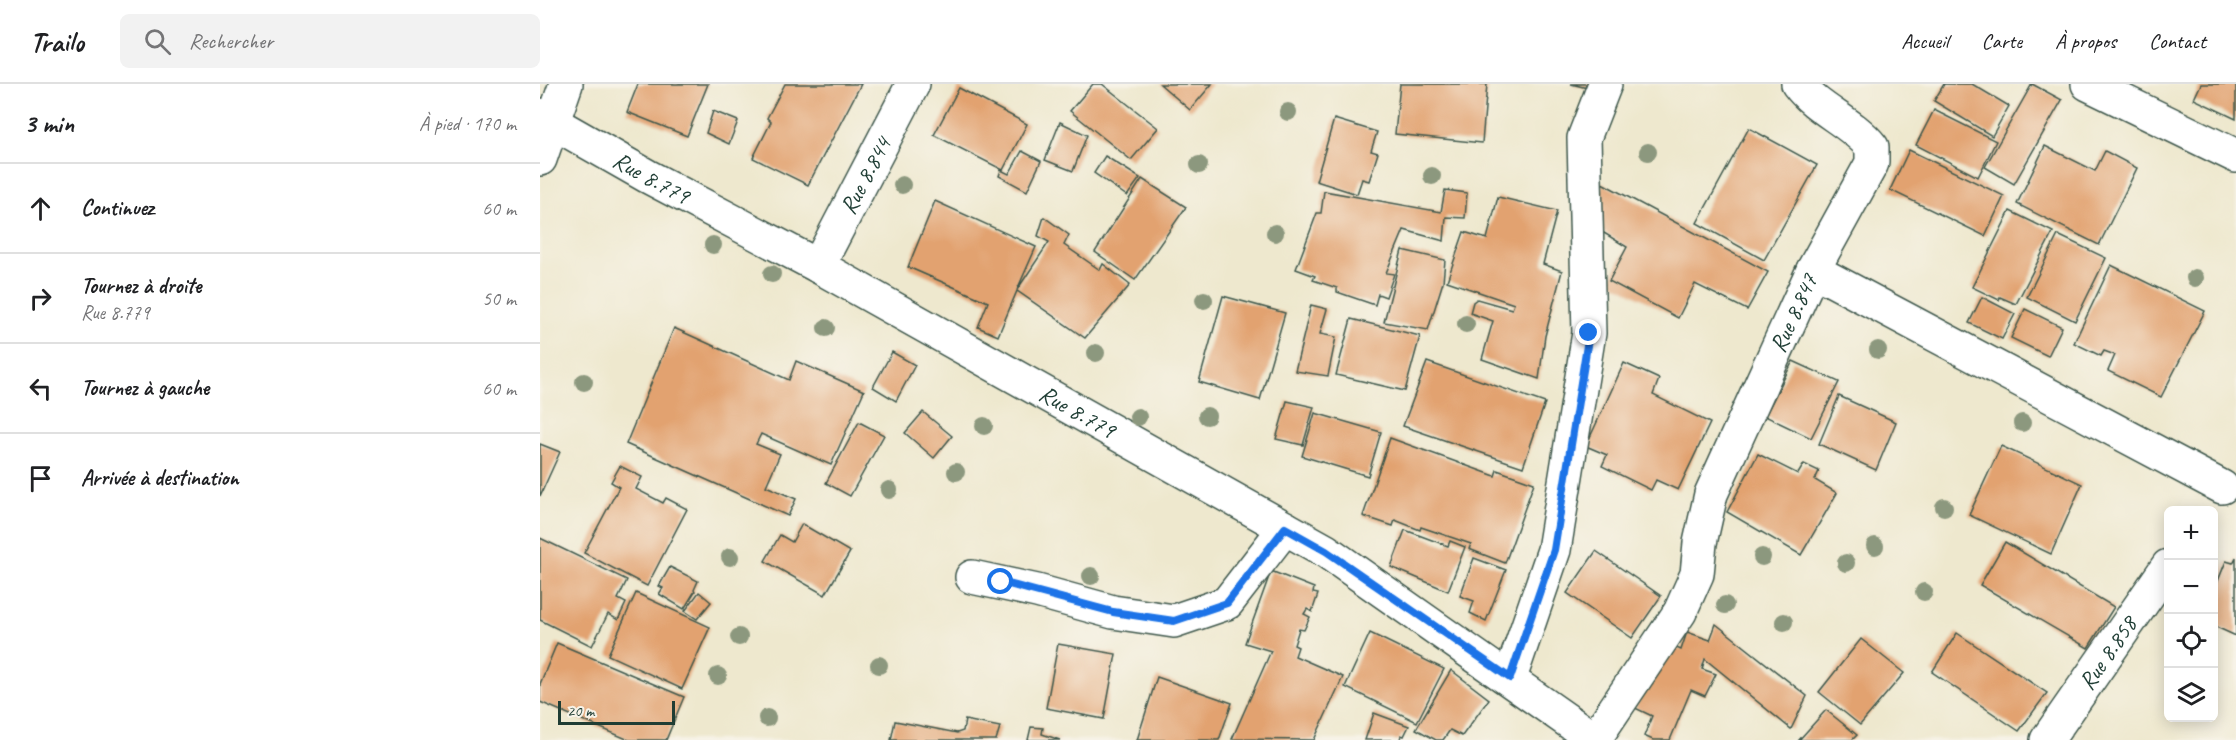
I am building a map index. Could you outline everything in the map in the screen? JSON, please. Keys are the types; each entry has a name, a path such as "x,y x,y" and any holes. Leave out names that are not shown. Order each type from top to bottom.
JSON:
{"street":[{"path":"540,159 546,119 566,84"},
{"name":"Rue 8.844","path":"818,266 913,84"},
{"path":"1510,678 1554,550 1589,333 1584,138 1605,84"},
{"path":"1798,84 1807,96 1860,132 1872,147 1872,164 1813,270"},
{"path":"2088,84 2236,156"},
{"name":"Rue 8.779","path":"546,119 818,266 1326,551 1510,678 1594,740"},
{"name":"Rue 8.847","path":"1594,740 1680,612 1697,574 1700,543 1711,494 1813,270 2221,489"},
{"path":"972,577 1037,591 1113,612 1174,621 1227,603 1285,528"},
{"name":"Rue 8.858","path":"2047,740 2164,573"}],"building":[{"path":"638,84 708,84 687,136 627,112"},
{"path":"785,84 861,84 808,185 753,158 771,122 767,118"},
{"path":"1093,84 1102,84 1158,128 1131,160 1070,111"},
{"path":"1160,84 1212,84 1190,110"},
{"path":"1400,84 1487,84 1482,143 1395,134"},
{"path":"1571,84 1603,84 1600,91"},
{"path":"1944,84 1972,84 2009,106 1992,136 1934,101"},
{"path":"2032,84 2062,100 2014,184 1985,167"},
{"path":"2201,84 2236,84 2236,119 2194,99"},
{"path":"959,88 1027,124 1003,170 934,135"},
{"path":"1934,110 1996,141 1978,177 1916,145"},
{"path":"713,111 738,121 729,144 706,133"},
{"path":"1334,119 1377,132 1371,151 1378,153 1369,181 1362,179 1357,194 1316,181"},
{"path":"1060,122 1087,135 1073,171 1045,160"},
{"path":"1749,128 1817,165 1764,260 1697,223"},
{"path":"2045,146 2095,171 2105,151 2137,168 2099,245 2017,204"},
{"path":"1909,150 2004,196 1985,236 1890,190"},
{"path":"1022,151 1041,161 1027,191 999,176 1001,170 1009,174"},
{"path":"1105,156 1140,178 1127,196 1094,173"},
{"path":"1142,179 1186,207 1135,280 1095,252"},
{"path":"1602,183 1768,272 1747,310 1695,284 1678,318 1609,281 1627,247 1599,230 1595,218"},
{"path":"1445,190 1467,193 1465,218 1446,217 1444,241 1404,230 1386,273 1394,274 1386,297 1378,294 1375,305 1337,292 1337,288 1313,280 1315,276 1296,269 1317,213 1321,213 1324,191 1441,212"},
{"path":"1498,197 1557,211 1543,264 1562,271 1545,336 1539,379 1482,359 1493,321 1470,313 1473,302 1477,299 1512,309 1514,304 1447,281 1464,232 1487,239"},
{"path":"935,201 1036,247 1017,290 1049,242 1038,236 1044,217 1069,235 1064,245 1100,270 1103,264 1130,285 1085,338 1017,291 998,336 978,327 988,302 908,267"},
{"path":"2010,211 2053,232 2016,304 2000,297 1999,300 1972,287"},
{"path":"2058,235 2106,258 2075,321 2027,297"},
{"path":"1402,250 1445,260 1443,282 1428,330 1384,322"},
{"path":"2111,265 2205,311 2161,397 2108,371 2115,355 2104,351 2101,356 2074,343"},
{"path":"1223,296 1285,313 1260,400 1199,382"},
{"path":"1982,297 2015,314 2002,339 1969,323"},
{"path":"1311,305 1327,309 1320,334 1336,337 1328,376 1295,371"},
{"path":"2025,309 2062,327 2048,356 2011,338"},
{"path":"1351,319 1420,336 1405,391 1336,375"},
{"path":"674,328 789,380 796,361 864,391 831,465 761,434 756,444 780,454 766,486 796,499 788,516 626,444"},
{"path":"892,352 915,365 896,401 873,387"},
{"path":"1793,361 1839,382 1811,438 1765,416"},
{"path":"1427,362 1545,403 1523,467 1403,426"},
{"path":"1624,363 1659,379 1653,395 1710,423 1678,490 1656,480 1651,490 1602,466 1607,455 1586,446"},
{"path":"1839,396 1896,422 1876,470 1819,444"},
{"path":"1287,401 1314,407 1303,445 1276,439"},
{"path":"923,412 952,436 934,458 905,433"},
{"path":"1315,413 1381,432 1368,476 1302,456"},
{"path":"859,422 884,435 850,496 826,483"},
{"path":"1390,438 1495,476 1497,470 1534,483 1505,563 1469,549 1471,544 1421,527 1420,530 1395,520 1393,526 1363,516"},
{"path":"540,444 560,452 540,496"},
{"path":"2001,446 2082,484 2051,554 1969,515"},
{"path":"1758,454 1798,474 1804,464 1819,471 1815,480 1837,493 1801,555 1727,512"},
{"path":"620,466 642,477 636,489 663,503 666,498 687,509 647,586 584,553 619,487 611,482"},
{"path":"802,524 850,552 825,595 765,561 780,535 792,542"},
{"path":"1405,530 1448,546 1450,541 1465,547 1448,591 1391,567"},
{"path":"540,538 627,580 618,599 626,603 618,620 608,614 592,646 540,620"},
{"path":"2005,542 2114,607 2088,648 1980,585"},
{"path":"1596,551 1661,596 1632,638 1567,593"},
{"path":"2236,557 2236,636 2218,628 2218,581 2226,561 2233,563"},
{"path":"1474,558 1506,570 1486,621 1470,613 1474,601 1460,596"},
{"path":"670,567 698,581 684,609 659,594 663,588 659,586"},
{"path":"1271,571 1314,588 1313,593 1318,594 1312,612 1307,609 1304,614 1310,617 1304,630 1299,629 1294,645 1298,647 1295,656 1343,677 1314,740 1232,739 1271,651 1245,643"},
{"path":"699,592 711,602 697,619 685,611"},
{"path":"636,593 710,627 682,689 608,655"},
{"path":"1716,624 1807,696 1791,729 1705,659 1702,669 1716,674 1705,696 1691,690 1670,740 1653,740 1644,736 1652,716 1635,708 1665,643 1681,650 1687,632 1710,640"},
{"path":"1370,633 1444,669 1417,722 1345,687"},
{"path":"1957,633 2047,693 2019,731 1932,672"},
{"path":"1861,639 1904,673 1860,725 1819,692"},
{"path":"557,643 684,697 666,740 629,740 540,702 540,684"},
{"path":"1058,644 1116,654 1104,719 1046,708"},
{"path":"1451,670 1489,699 1462,736 1450,730 1443,740 1436,740 1416,729"},
{"path":"1157,677 1232,703 1219,740 1137,740"},
{"path":"1826,710 1857,735 1852,740 1799,740"},
{"path":"1374,713 1409,726 1404,736 1401,735 1400,740 1365,740"},
{"path":"965,720 1000,727 996,740 891,740 895,721 957,733 963,731"},
{"path":"1031,727 1043,728 1042,734 1060,740 1028,740"}],"route":[{"path":"1001,582 1113,612 1174,621 1227,603 1285,528 1326,551 1510,678 1554,550 1589,333"}]}
